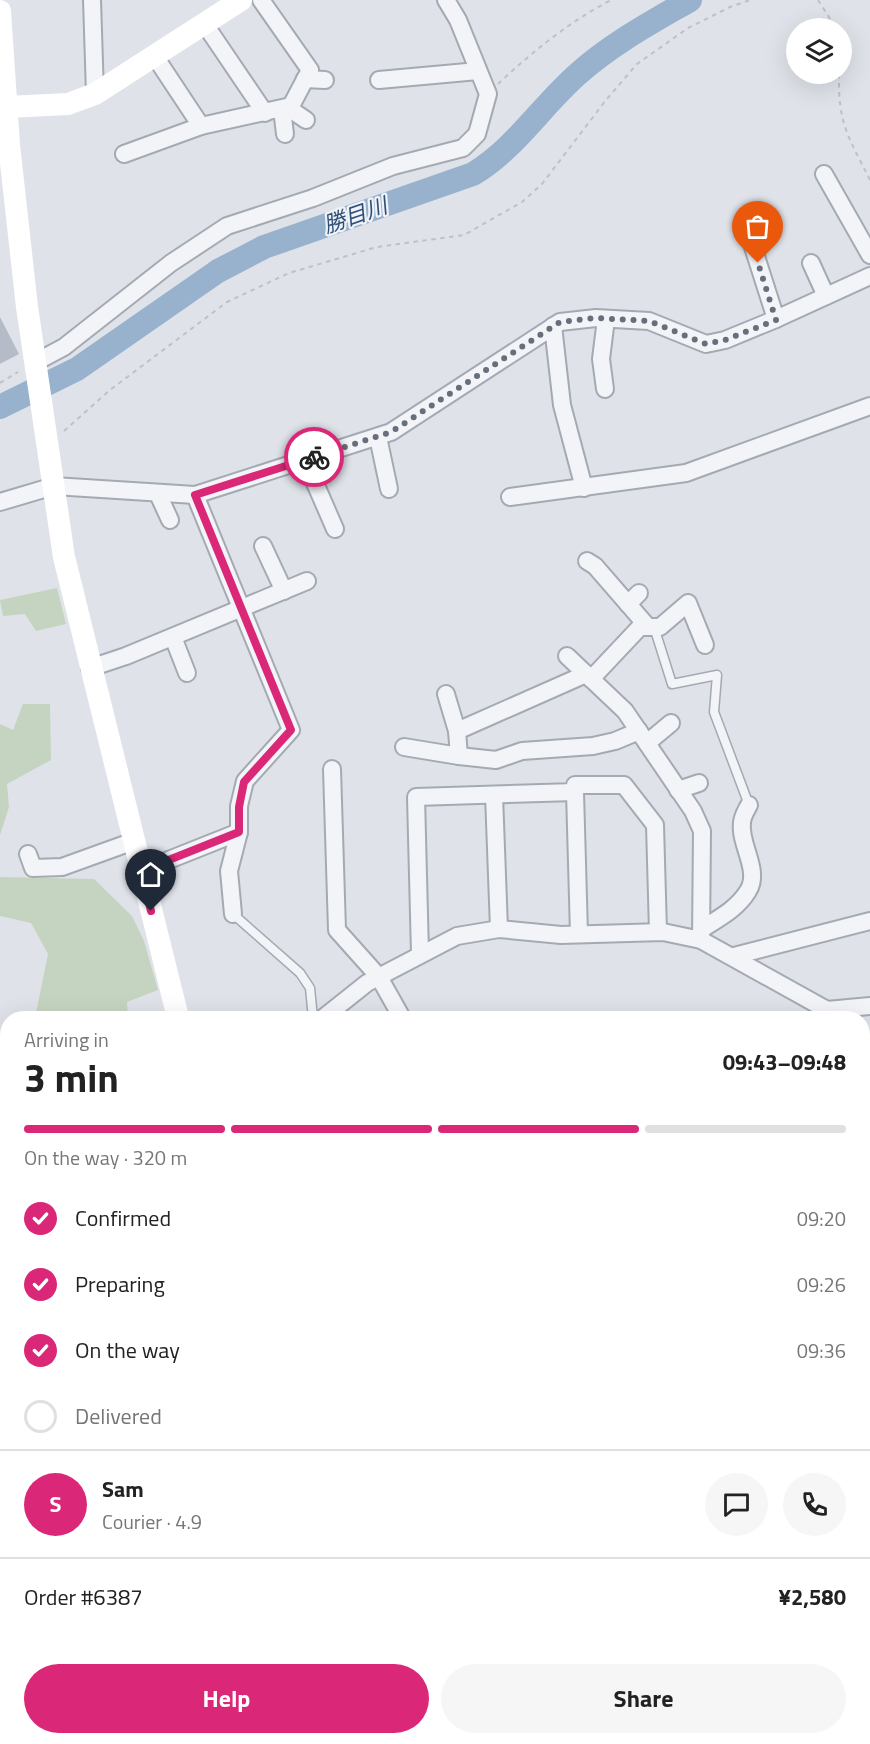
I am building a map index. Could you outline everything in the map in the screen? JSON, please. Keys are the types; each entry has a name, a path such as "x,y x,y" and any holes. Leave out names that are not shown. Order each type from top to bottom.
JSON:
{"street":[{"path":"7,107 68,104 95,94 241,0"},
{"path":"124,154 201,126 291,106 310,70 261,0"},
{"path":"37,367 171,263 227,226 313,198 393,166 463,148 477,134 488,94 458,20 446,0"},
{"path":"95,94 96,2"},
{"path":"0,11 7,107 5,145 64,557 176,1011"},
{"path":"204,23 265,113"},
{"path":"154,55 201,126"},
{"path":"379,80 478,71"},
{"path":"305,80 325,80"},
{"path":"285,108 306,120"},
{"path":"285,108 285,134"},
{"path":"824,174 870,255"},
{"path":"752,244 776,320"},
{"path":"811,263 826,296"},
{"path":"0,502 54,486 195,495 391,432 560,322 606,319 649,321 706,344 725,340 776,320 870,276"},
{"path":"605,389 601,360 606,319"},
{"path":"553,326 562,405 584,488"},
{"path":"510,497 686,473 870,406"},
{"path":"378,437 389,489"},
{"path":"305,460 335,529"},
{"path":"158,494 170,520"},
{"path":"195,495 291,730 244,782 239,807 239,832 229,871 233,914"},
{"path":"263,546 284,591"},
{"path":"587,561 634,598 651,627"},
{"path":"90,668 173,637 307,581"},
{"path":"457,731 588,676 640,627 660,627 688,603 705,645"},
{"path":"173,637 187,673"},
{"path":"567,656 626,711 702,831 701,935"},
{"path":"446,694 457,731 459,756"},
{"path":"404,747 496,760 522,751 593,746 643,737 671,723"},
{"path":"332,769 337,930 379,977 398,1011"},
{"path":"678,790 699,783"},
{"path":"579,934 575,785 624,785 655,825 658,932"},
{"path":"420,954 416,797 575,792"},
{"path":"494,795 499,929"},
{"path":"701,935 732,910 750,889 751,865 742,834 742,820 749,805"},
{"path":"141,871 239,832"},
{"path":"28,854 33,868 62,867 76,857 134,841"},
{"path":"734,956 870,921"},
{"path":"332,1011 367,983 420,954 457,936 499,929 579,934 658,932 701,935 821,1011"},
{"path":"842,1011 870,1006"}],"lane":[{"path":"651,627 672,684 717,675 714,712 749,805"},
{"path":"233,914 300,973 310,988 312,1011"}],"path":[{"path":"488,94 527,57 588,12 611,0"},
{"path":"48,441 110,390 227,302 289,273 377,248 464,235 522,201 542,184 606,100 637,64 688,28 730,7 750,0"},
{"path":"818,0 830,18"},
{"path":"838,84 838,109 845,131 870,180"}],"green space":[{"path":"57,588 66,624 36,631 25,614 3,616 0,600"},
{"path":"23,704 50,704 51,760 7,784 9,807 0,835 0,724 13,730"},
{"path":"0,877 94,879 132,916 144,941 158,990 127,1002 128,1011 36,1011 48,954 31,923 0,916"}],"building":[{"path":"0,317 19,354 0,364"}],"waterway":[{"name":"勝目川","path":"0,407 77,369 218,271 264,247 473,174 516,139 566,85 592,62 690,0"}],"way so far":[{"path":"314,457 391,432 560,322 596,318 649,321 690,340 706,344 725,340 776,320 758,263"}],"route":[{"path":"151,911 141,871 239,832 239,807 244,782 291,730 195,495 314,457"}]}
